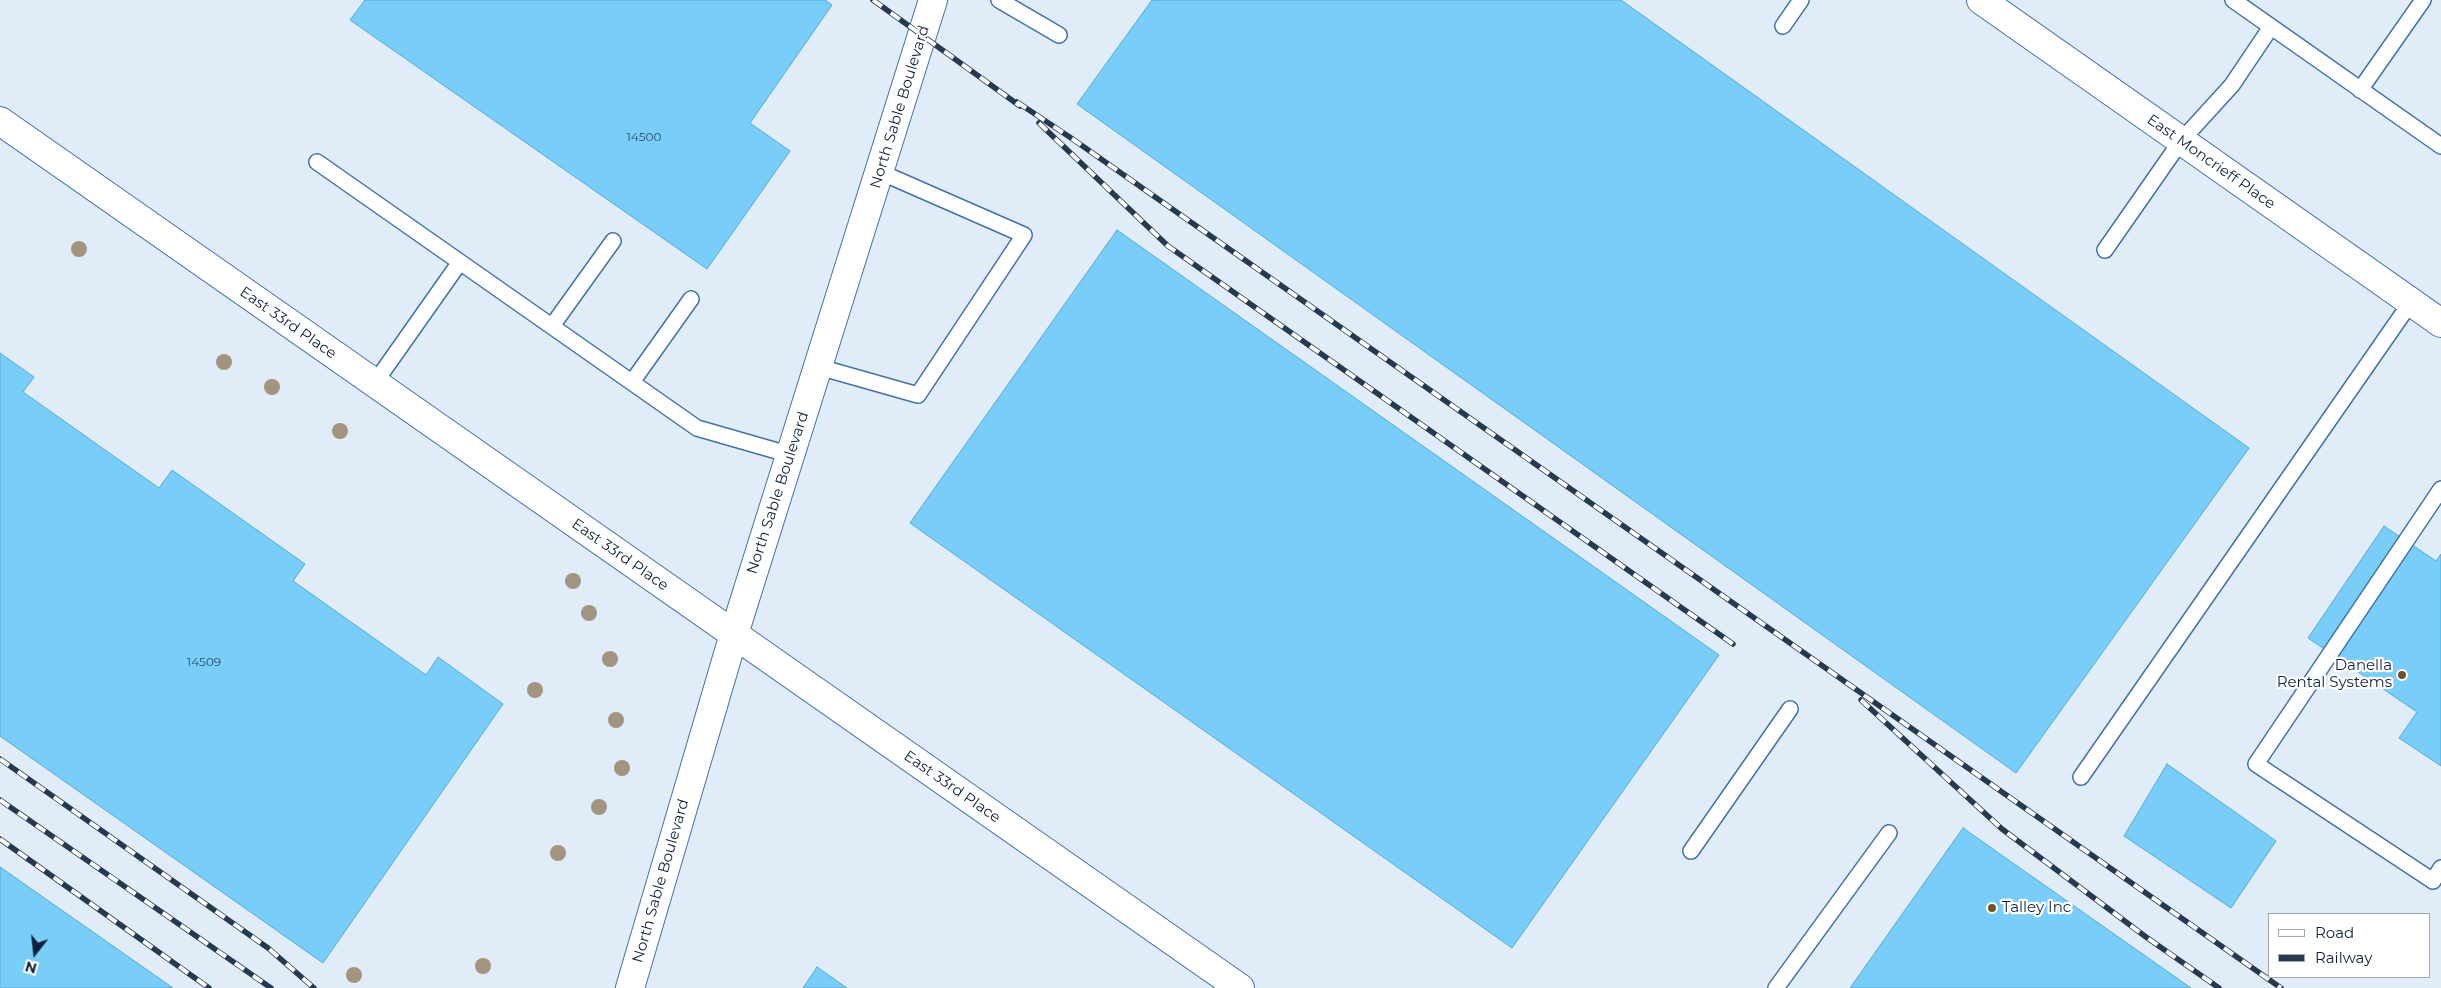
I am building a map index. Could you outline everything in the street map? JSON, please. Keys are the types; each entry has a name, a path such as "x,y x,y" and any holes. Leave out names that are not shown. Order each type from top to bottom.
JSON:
{"street":[{"name":"North Sable Boulevard","path":"630,988 734,634 933,0"},
{"name":"East Moncrieff Place","path":"1981,0 2441,323"},
{"name":"East 33rd Place","path":"0,121 1240,988"}],"lane":[{"path":"999,0 1059,35"},
{"path":"1783,26 1801,0"},
{"path":"2233,0 2441,146"},
{"path":"2360,90 2423,0"},
{"path":"2105,250 2182,141 2232,85 2271,27"},
{"path":"317,162 697,428 791,455"},
{"path":"819,367 918,395 1024,235 880,172"},
{"path":"552,326 613,241"},
{"path":"374,384 460,262"},
{"path":"632,382 691,300"},
{"path":"2081,777 2411,302"},
{"path":"2441,489 2256,764 2433,881 2441,868"},
{"path":"1692,851 1790,709"},
{"path":"1776,988 1889,833"}],"building":[{"path":"365,0 825,0 832,5 750,123 790,151 707,269 350,20"},
{"path":"1152,0 1621,0 2249,448 2016,773 1077,104"},
{"path":"1117,230 1719,655 1512,948 910,523"},
{"path":"0,353 34,377 23,392 159,488 172,470 305,564 293,581 426,675 438,657 503,704 323,963 0,736"},
{"name":"Danella Rental Systems","path":"2384,526 2436,561 2441,554 2441,766 2399,738 2417,712 2308,638"},
{"path":"2167,764 2276,841 2231,908 2124,836"},
{"name":"Talley Inc","path":"1963,828 2191,988 1850,988"},
{"path":"0,867 173,988 0,988"},
{"path":"817,967 847,988 803,988"}],"railway":[{"path":"873,0 1020,106"},
{"path":"1017,102 1074,140 2281,988"},
{"path":"1039,123 1168,246 1733,644"},
{"path":"1861,700 2002,829 2146,937 2219,988"},
{"path":"0,759 268,948 314,988"},
{"path":"0,800 271,988"},
{"path":"0,839 209,988"}],"place":[{"name":"Danella Rental Systems","path":"2402,675"},
{"name":"Talley Inc","path":"1992,908"}]}
